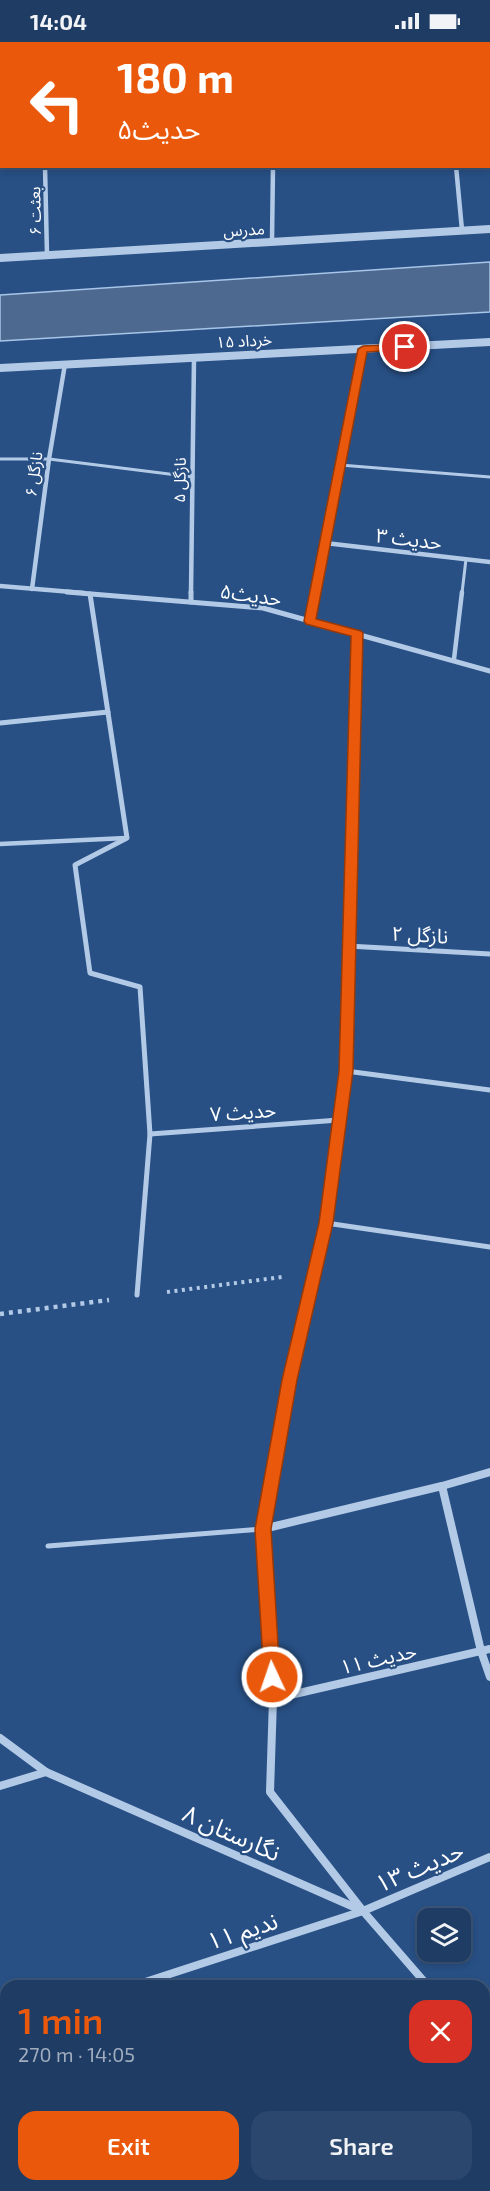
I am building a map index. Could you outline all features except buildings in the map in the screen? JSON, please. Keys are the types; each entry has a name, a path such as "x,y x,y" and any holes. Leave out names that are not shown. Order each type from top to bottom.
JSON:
{"street":[{"name":"بعثت ۶","path":"45,168 47,255"},
{"path":"272,241 273,168"},
{"path":"456,168 462,230"},
{"name":"مدرس","path":"0,258 490,229"},
{"name":"۱۵ خرداد","path":"0,368 490,342"},
{"path":"310,621 363,349"},
{"name":"نازگل ۵","path":"191,602 194,358"},
{"name":"نازگل ۶","path":"32,589 49,459 65,364"},
{"name":"حدیث ۳","path":"325,543 490,562"},
{"name":"حدیث۵","path":"0,586 263,608 454,659 490,671"},
{"path":"90,594 127,838 75,865 90,973 140,987 150,1134 137,1296"},
{"path":"357,633 346,1071 326,1223 290,1380 263,1529 273,1699 270,1792 363,1911"},
{"path":"0,723 108,712"},
{"name":"نازگل ۲","path":"348,946 490,954"},
{"path":"346,1071 490,1090"},
{"name":"حدیث ۷","path":"150,1134 339,1120"},
{"path":"326,1223 490,1247"},
{"path":"263,1529 442,1486 490,1472"},
{"path":"442,1486 481,1651 490,1677"},
{"name":"حدیث ۱۱","path":"273,1699 490,1648"},
{"name":"نگارستان ۸","path":"0,1738 46,1772 363,1911 423,1980"},
{"path":"0,1786 46,1772"},
{"name":"حدیث ۱۳","path":"363,1911 490,1857"},
{"name":"ندیم ۱۱","path":"151,1980 363,1911"}],"lane":[{"path":"0,459 49,459 193,477"},
{"path":"340,465 490,477"},
{"path":"454,659 466,559"},
{"path":"0,844 127,838"},
{"path":"48,1546 263,1529"}],"water":[{"path":"490,262 490,312 0,341 0,295"}],"route":[{"path":"272,1677 263,1529 290,1380 326,1223 346,1071 357,633 310,621 363,349 405,347"}]}
